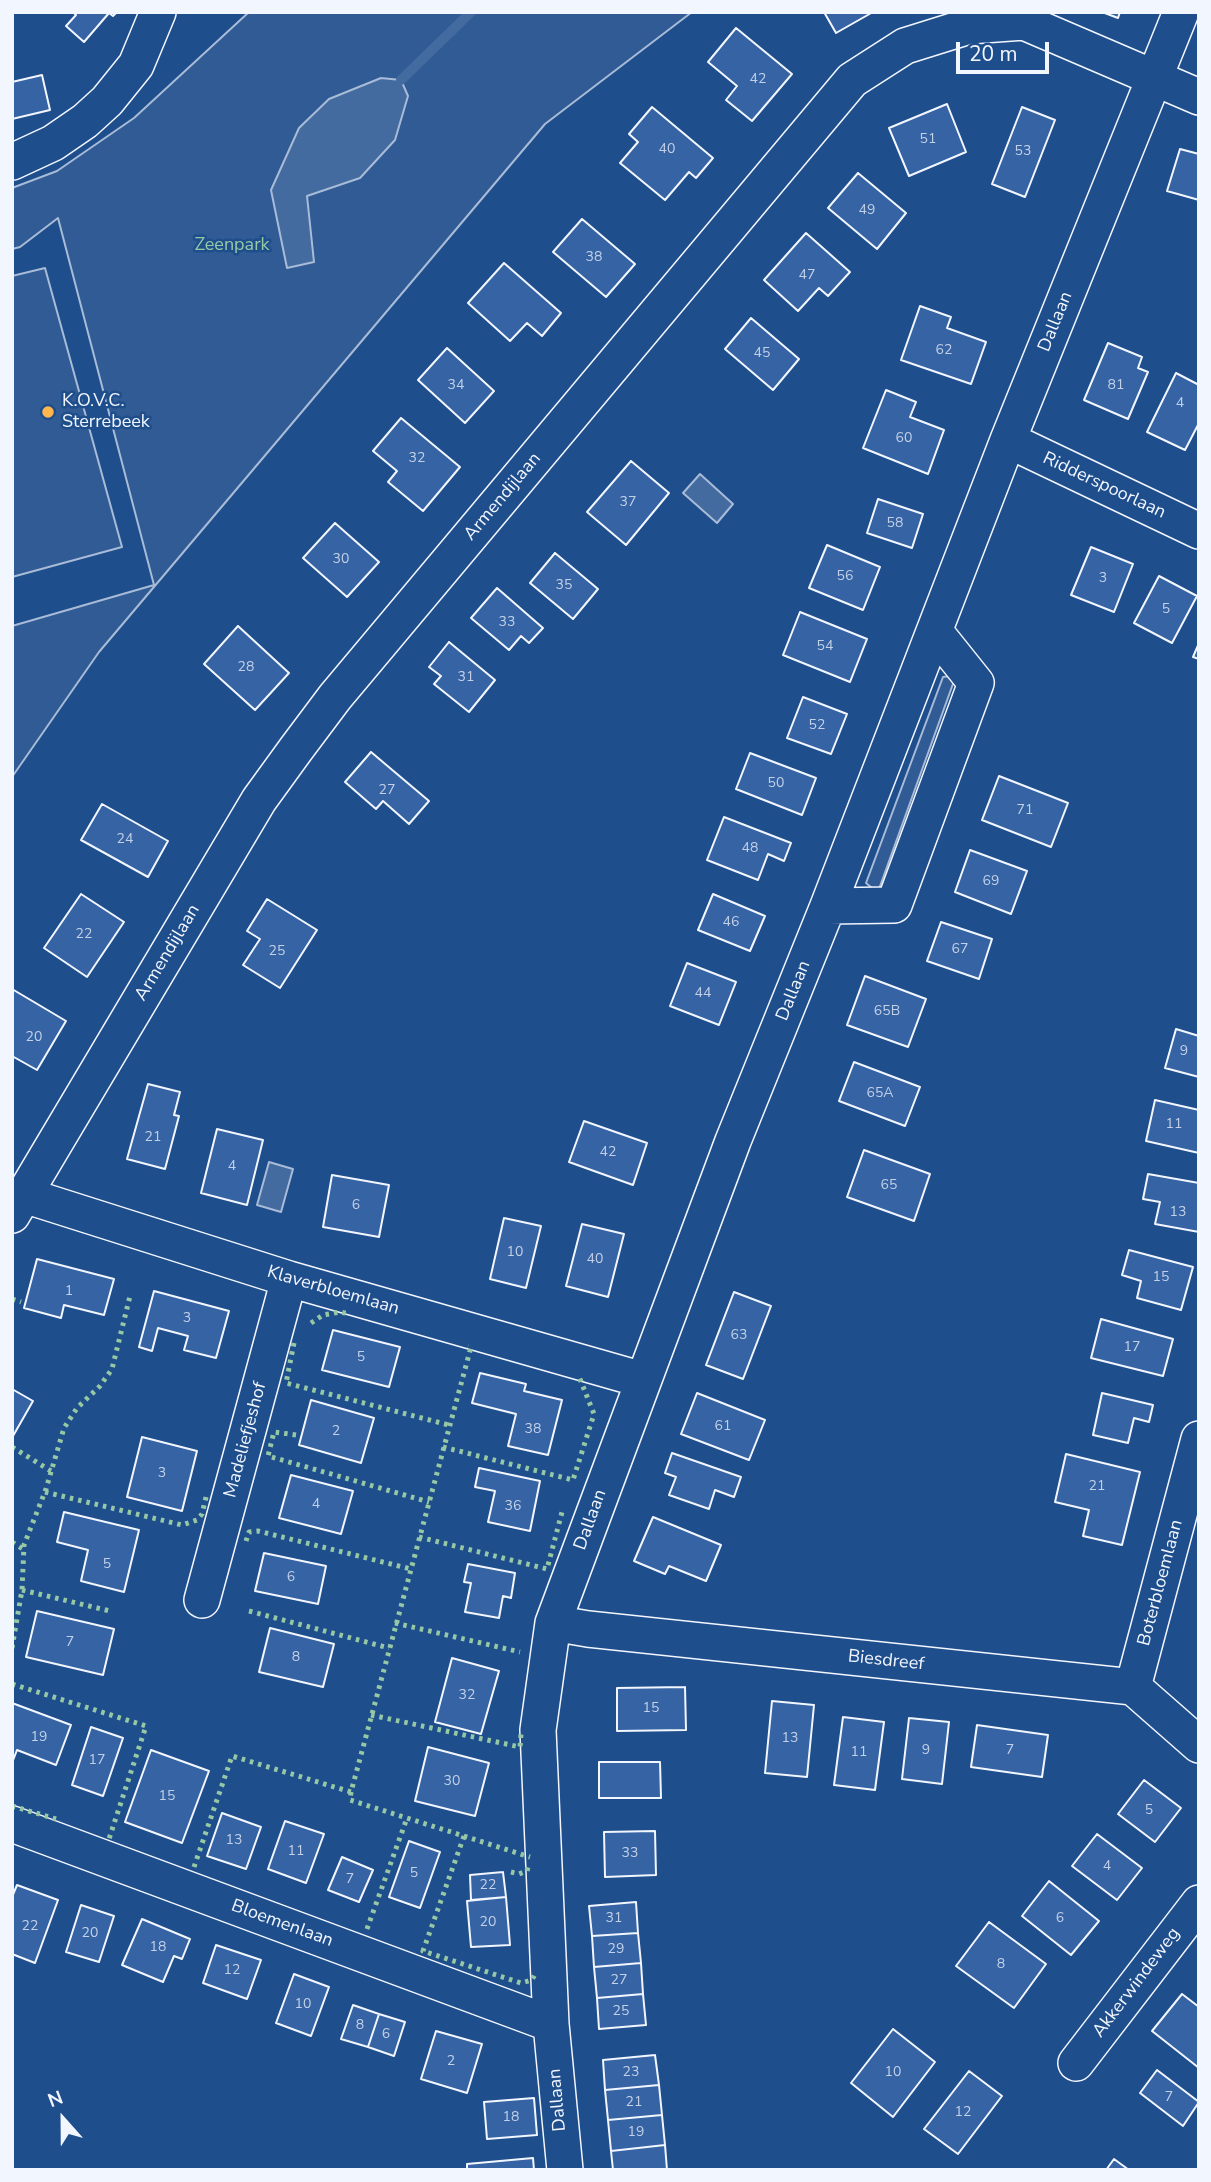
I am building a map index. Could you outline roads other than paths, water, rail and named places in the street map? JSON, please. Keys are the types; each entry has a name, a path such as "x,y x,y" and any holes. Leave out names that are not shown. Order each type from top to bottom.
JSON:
{"street":[{"path":"12,162 53,143 85,121 107,101 136,65 158,12"},
{"name":"Dallaan","path":"565,2170 551,2024 537,1730 553,1623 733,1141 1181,12"},
{"name":"Armendijlaan","path":"18,1205 259,800 296,749 335,697 852,80 905,46 969,26 1024,22 1199,97"},
{"name":"Ridderspoorlaan","path":"1009,440 1199,531"},
{"path":"828,906 894,905 976,683 936,633"},
{"name":"Klaverbloemlaan","path":"18,1205 643,1380"},
{"name":"Madeliefjeshof","path":"202,1600 289,1279"},
{"name":"Boterbloemlaan","path":"1133,1687 1199,1439"},
{"name":"Biesdreef","path":"553,1623 588,1629 1133,1687"},
{"path":"1133,1687 1199,1745"},
{"name":"Bloemenlaan","path":"12,1824 551,2024"},
{"name":"Akkerwindeweg","path":"1076,2063 1199,1903"}],"waterway":[{"path":"401,80 471,12"}],"place":[{"name":"K.O.V.C. Sterrebeek","path":"48,412"}],"park label":[{"name":"Zeenpark","path":"232,246"}]}
